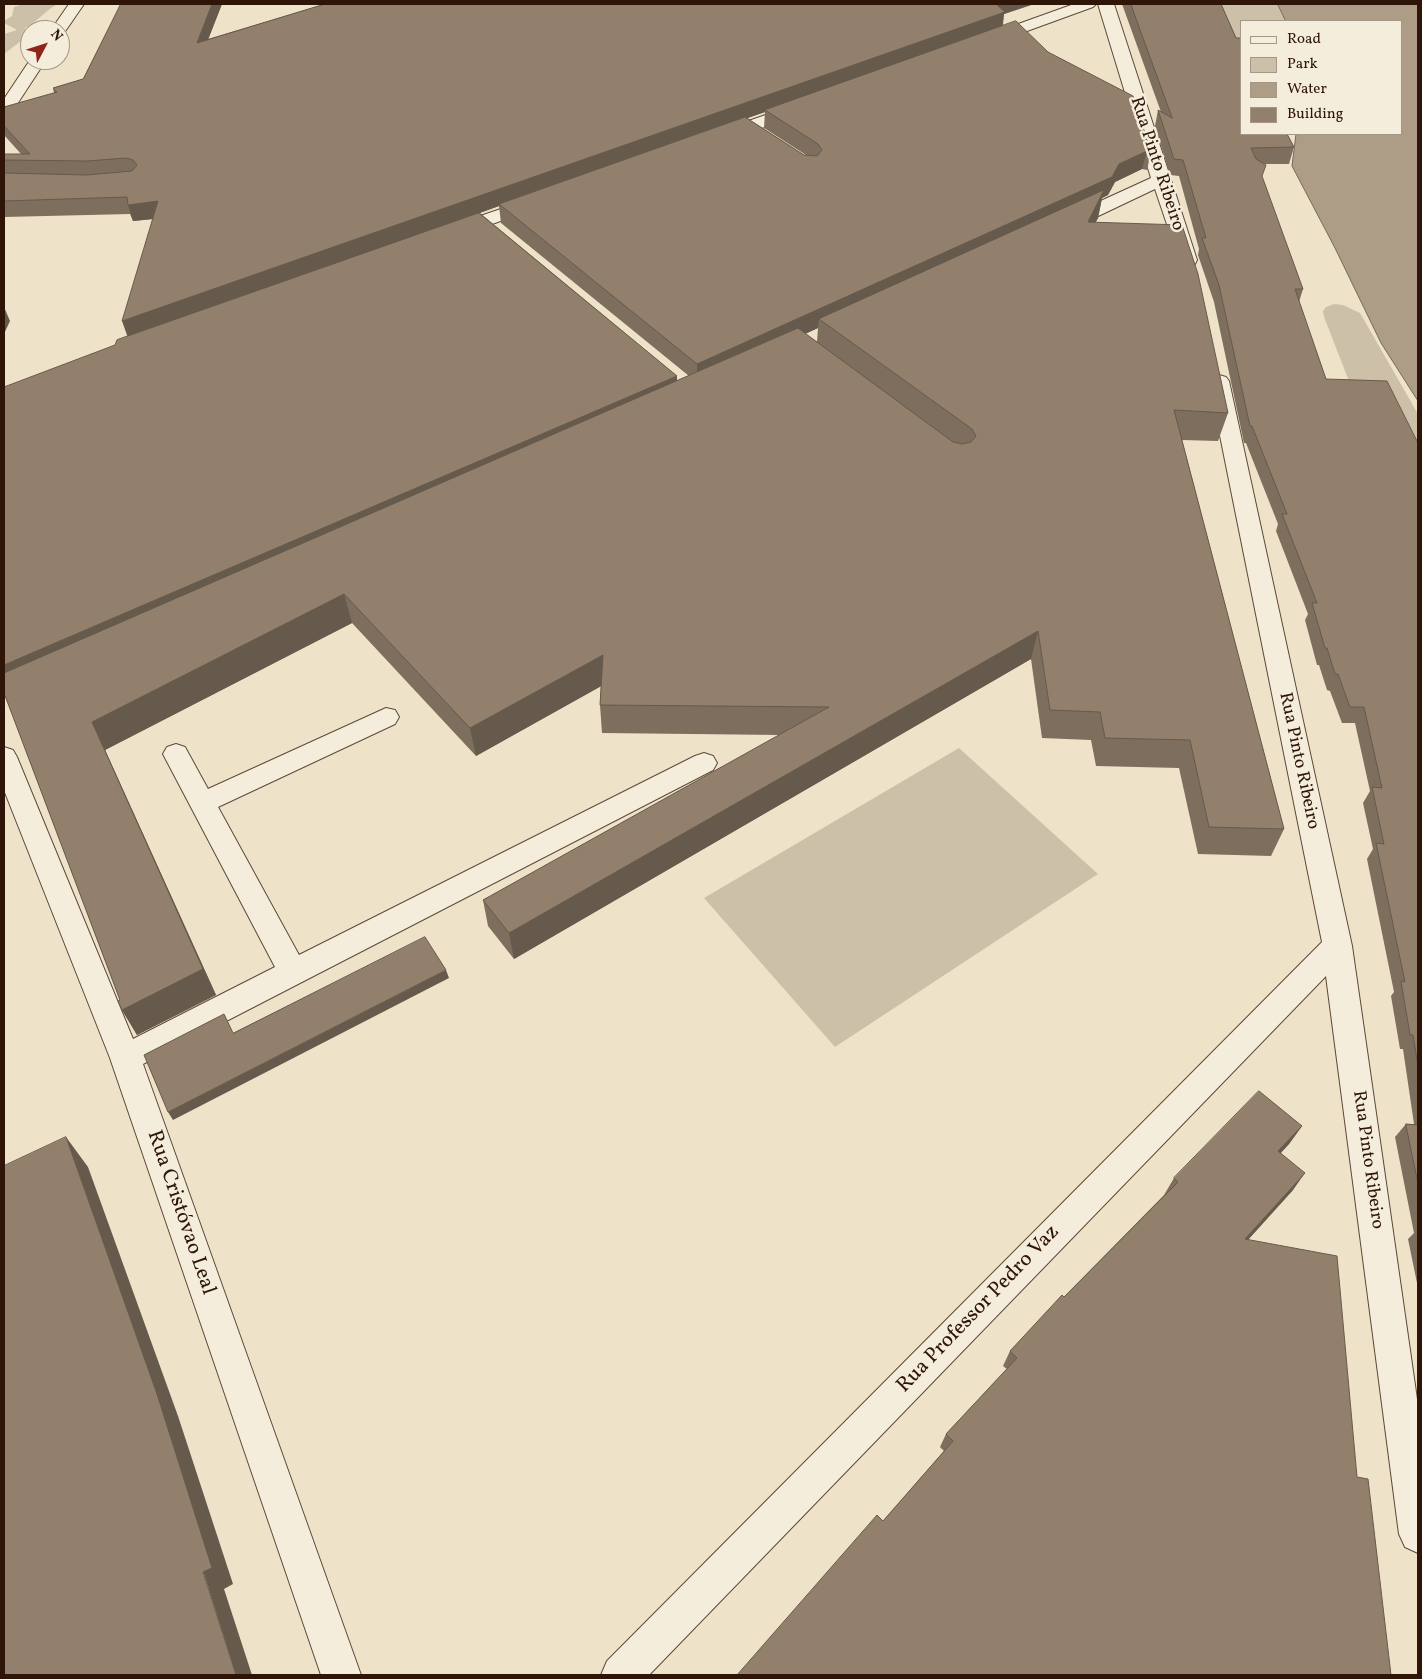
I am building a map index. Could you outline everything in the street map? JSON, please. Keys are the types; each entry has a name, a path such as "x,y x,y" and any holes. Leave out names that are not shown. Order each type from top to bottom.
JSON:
{"street":[{"path":"65,20 76,4"},
{"path":"968,47 1088,4"},
{"name":"Rua Pinto Ribeiro","path":"1106,4 1161,180 1196,283"},
{"path":"4,111 31,70"},
{"path":"700,144 820,100"},
{"path":"747,127 762,138"},
{"path":"1052,230 1161,180"},
{"path":"437,237 492,227 550,197"},
{"name":"Rua Pinto Ribeiro","path":"1214,359 1337,946 1408,1380 1418,1534"},
{"path":"202,803 386,716"},
{"path":"176,754 293,973"},
{"name":"Rua Cristóvao Leal","path":"4,757 125,1058 341,1675"},
{"path":"125,1058 704,763"},
{"name":"Rua Professor Pedro Vaz","path":"621,1675 1337,946"}],"green space":[{"path":"23,4 58,4 49,9 37,20 20,20 20,42 4,54 4,34 17,30 4,23 4,21 12,16 14,7"},
{"path":"1218,4 1278,4 1286,20 1240,20 1240,66"},
{"path":"1334,304 1343,305 1360,313 1418,414 1418,509 1356,399 1324,317 1323,311 1326,307"},
{"path":"959,748 1098,874 835,1047 704,898"}],"water":[{"path":"1278,4 1418,4 1418,401 1381,343 1335,248 1292,166 1296,135 1402,135 1402,20 1286,20"}],"building":[{"path":"121,4 212,4 197,43 325,4 996,4 1005,12 122,321 158,201 128,205 127,197 4,201 4,173 87,175 132,171 137,165 133,160 126,158 87,161 4,160 4,154 30,154 4,126 4,107 57,92 53,88 83,79"},
{"path":"1131,4 1221,4 1236,38 1240,38 1240,135 1288,135 1294,147 1251,148 1256,159 1266,165 1262,176 1303,289 1295,289 1326,379 1387,381 1418,443 1418,1066 1413,1035 1410,1035 1401,981 1405,982 1376,843 1384,844 1372,787 1382,788 1364,707 1350,707 1338,674 1335,674 1327,648 1325,648 1312,603 1317,603 1282,514 1287,514 1252,426 1250,426 1219,285 1202,238 1206,238 1183,160 1174,159 1158,110 1172,118"},
{"path":"1016,21 1048,52 1133,96 1151,152 1147,151 1119,164 1112,177 697,364 499,204 745,117 804,155 817,156 822,150 818,144 765,110"},
{"path":"1104,190 1088,222 1182,225 1198,274 1228,413 1174,410 1284,829 1209,827 1190,740 1105,738 1100,712 1050,710 1038,631 509,933 483,900 829,707 600,705 603,655 470,728 344,594 92,722 203,969 122,1010 118,1001 120,1000 4,693 4,673 798,328 953,442 962,444 971,442 976,436 972,429 819,319"},
{"path":"479,213 677,376 4,665 4,387 115,345 117,340"},
{"path":"425,937 446,970 168,1112 144,1055 224,1014 233,1033"},
{"path":"1259,1091 1302,1126 1278,1151 1305,1173 1245,1239 1337,1256 1357,1477 1368,1479 1391,1675 737,1675 877,1515 883,1521 953,1441 946,1434 1017,1358 1010,1351 1062,1295 1064,1297 1178,1182 1174,1178"},
{"path":"1406,1124 1418,1125 1418,1183"},
{"path":"66,1137 157,1394 212,1568 203,1572 236,1675 4,1675 4,1166"}]}
